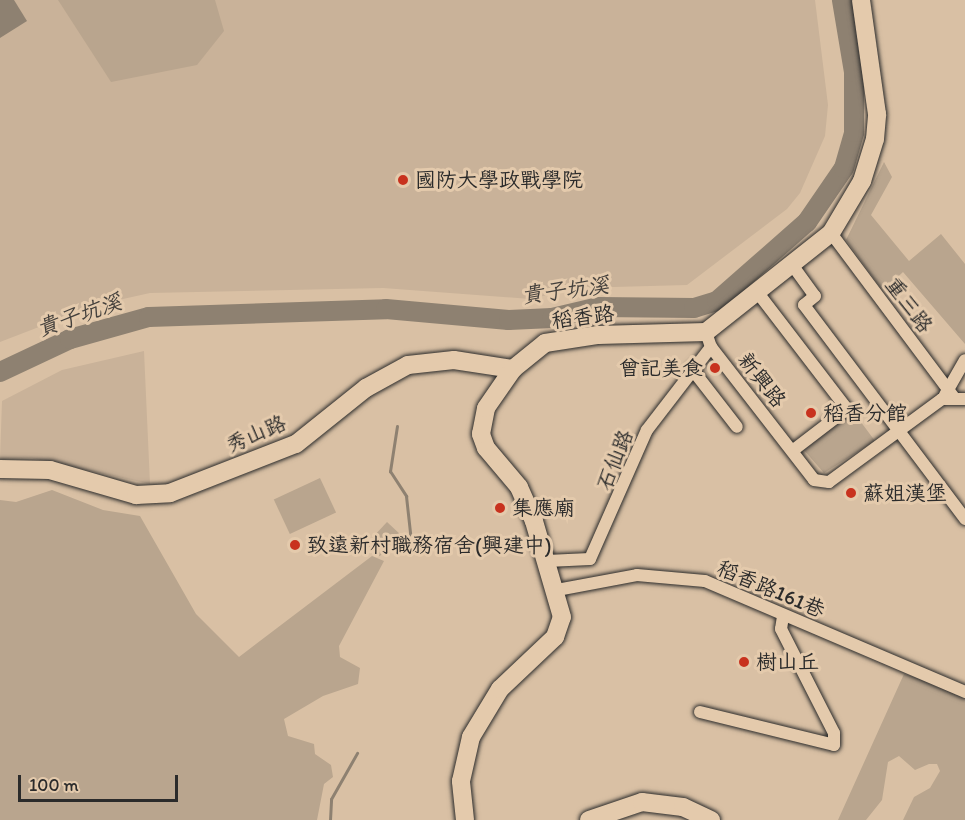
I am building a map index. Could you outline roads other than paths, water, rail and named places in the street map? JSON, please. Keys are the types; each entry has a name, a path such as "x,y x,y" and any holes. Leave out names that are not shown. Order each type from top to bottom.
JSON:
{"street":[{"path":"708,339 758,293 831,233 862,180 875,139 877,114 861,0"},
{"name":"重三路","path":"831,233 952,397"},
{"path":"793,266 815,296 804,305 965,519"},
{"path":"758,293 847,409 792,451"},
{"name":"稻香路","path":"465,820 461,781 471,737 500,690 555,637 562,617 557,590 519,487 486,448 482,434 486,408 513,369 545,343 561,339 708,339"},
{"name":"新興路","path":"708,339 814,480 829,482 952,397"},
{"name":"石仙路","path":"547,561 590,559 647,430 675,400 708,339"},
{"name":"秀山路","path":"0,469 50,470 136,495 170,493 296,444 366,388 408,365 454,360 513,369"},
{"path":"952,397 965,360"},
{"path":"692,369 737,427"},
{"name":"稻香路161巷","path":"557,590 593,580 684,578 736,593 783,616 963,691"},
{"path":"700,712 834,745 834,733 781,629 783,616"},
{"path":"589,820 642,802 683,807 711,820"}],"waterway":[{"name":"貴子坑溪","path":"0,372 70,339 149,317 386,309 509,320 552,318 599,307 694,308 717,301 807,222 844,168 854,132 854,72 842,0"},
{"name":"貴子坑溪","path":"806,224 810,226"},
{"path":"397,426 390,471 406,496 411,541"},
{"path":"330,820 331,799 357,753"}],"place":[{"name":"國防大學政戰學院","path":"403,180"},
{"name":"曾記美食","path":"715,368"},
{"name":"稻香分館","path":"811,413"},
{"name":"蘇姐漢堡","path":"851,493"},
{"name":"集應廟","path":"500,508"},
{"name":"致遠新村職務宿舍(興建中)","path":"295,545"},
{"name":"樹山丘","path":"744,662"}]}
